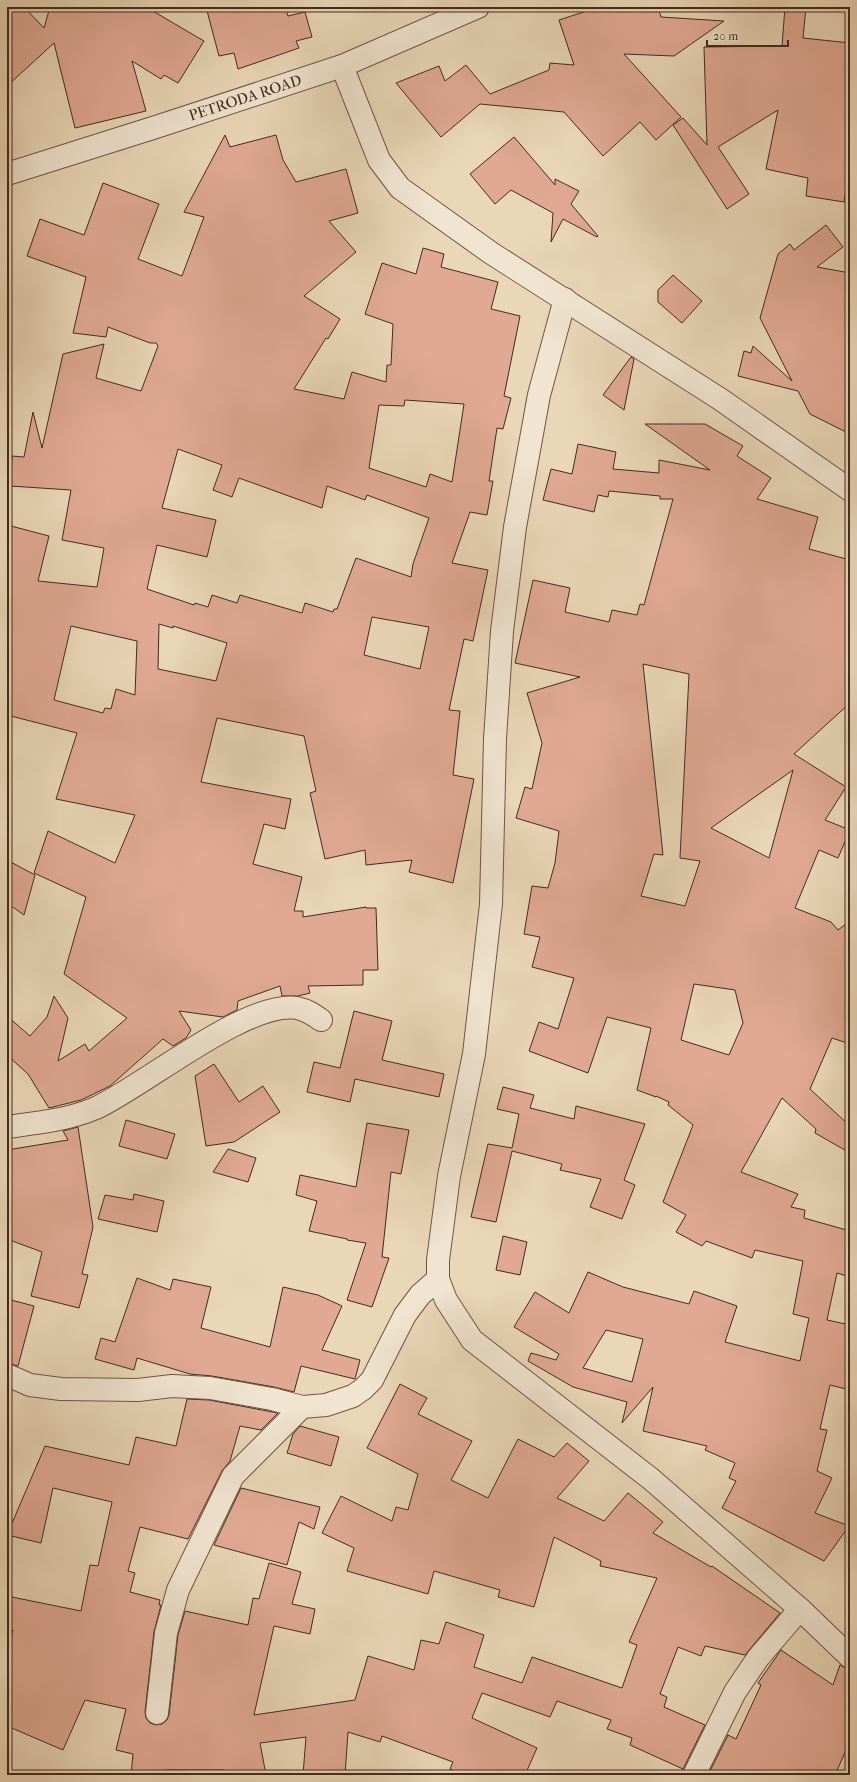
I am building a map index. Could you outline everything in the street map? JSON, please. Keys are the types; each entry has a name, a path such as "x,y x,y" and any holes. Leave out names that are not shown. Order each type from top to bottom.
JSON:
{"street":[{"name":"PETRODA ROAD","path":"7,174 342,66 478,7"},
{"path":"342,66 379,160 400,188 491,253 720,399 850,490"},
{"path":"565,299 539,395 515,527 502,631 495,739 490,904 474,1054 449,1176 438,1260 438,1279 446,1300 472,1340 651,1479 800,1609 850,1657"},
{"path":"7,1127 76,1116 97,1107 208,1040 262,1013 284,1008 297,1008 310,1012 322,1020"},
{"path":"7,1375 30,1385 61,1389 138,1390 172,1386 210,1388 272,1398 302,1407 326,1405 353,1396 364,1389 372,1380 405,1315 420,1295 438,1279"},
{"path":"157,1714 166,1634 178,1590 233,1476 302,1407"},
{"path":"694,1775 735,1692 758,1658 800,1609"}],"building":[{"path":"7,7 24,7 44,28 50,7 146,7 204,41 178,83 164,75 161,79 132,61 146,111 75,128 54,43 7,86"},
{"path":"206,7 285,7 288,16 305,12 312,37 296,41 299,48 238,69 234,53 219,56"},
{"path":"599,7 658,7 661,17 724,21 674,56 624,54 681,117 656,140 640,122 603,156 564,112 480,104 441,137 396,83 439,66 445,81 466,65 490,94 549,70 550,63 574,65 559,20"},
{"path":"785,7 806,7 803,38 850,43 850,162 844,202 806,196 808,178 766,169 778,110 718,147 749,194 727,209 673,125 683,118 707,145 704,47 782,46"},
{"path":"225,135 230,147 276,135 283,160 296,182 346,169 358,213 329,221 356,252 304,296 340,319 328,339 326,338 294,389 344,399 352,372 386,382 387,365 391,365 393,324 365,314 382,263 416,274 423,248 444,254 441,267 498,282 491,309 520,316 504,396 511,398 503,429 497,428 489,481 493,481 487,515 470,512 452,563 488,570 473,641 464,639 449,710 460,711 453,775 474,779 453,883 409,872 412,860 366,865 365,850 325,859 310,793 316,791 304,736 217,718 201,782 291,799 285,829 264,824 253,864 302,877 294,911 303,911 303,917 366,907 376,908 378,970 363,970 363,985 308,986 310,993 298,996 282,996 280,986 238,1001 237,1010 223,1017 179,1011 191,1030 186,1038 173,1046 163,1039 110,1086 81,1100 49,1108 28,1074 7,1055 7,1016 30,1036 47,1017 54,996 68,1018 58,1061 85,1044 89,1051 127,1018 64,974 86,897 34,873 48,831 115,863 135,815 56,799 77,733 7,715 7,525 49,536 38,581 97,587 104,548 62,540 71,490 10,486 12,456 24,457 33,412 42,448 63,354 104,344 96,378 141,391 158,346 156,343 150,343 108,327 106,337 73,333 86,277 27,256 40,219 84,235 103,183 159,204 138,259 182,276 204,217 184,212","holes":["405,400 464,404 452,482 430,474 426,487 369,468 379,405 404,406","178,449 222,465 213,490 232,497 239,478 322,508 327,486 365,500 367,495 429,518 413,564 411,577 356,558 337,609 334,609 333,612 305,603 302,613 240,595 237,603 212,595 208,607 195,603 194,605 147,589 157,545 207,557 216,520 162,508","372,617 429,627 420,669 364,655","159,624 173,628 173,626 227,643 216,681 158,669","71,626 137,641 135,695 116,689 111,709 105,708 103,713 54,700"]},
{"path":"514,137 555,185 555,179 579,191 571,204 598,236 597,237 563,219 551,242 553,213 511,190 495,204 470,174"},
{"path":"826,225 843,247 817,267 850,273 850,434 810,414 798,391 738,376 744,351 751,353 753,346 792,381 760,318 778,254 790,244 794,250"},
{"path":"673,275 702,301 682,323 658,302 658,290"},
{"path":"631,357 634,359 624,410 603,395"},
{"path":"645,424 705,424 743,446 737,456 771,478 757,499 818,517 809,549 850,560 850,703 794,754 846,787 825,820 850,830 838,858 819,850 795,908 831,922 838,930 850,921 850,1044 832,1038 810,1089 850,1126 850,1153 815,1133 816,1129 782,1098 741,1172 798,1194 791,1207 805,1210 804,1218 850,1231 850,1277 837,1273 827,1320 850,1325 850,1390 830,1385 820,1429 827,1430 817,1471 832,1478 815,1513 849,1526 824,1561 722,1508 736,1481 729,1478 735,1463 705,1450 707,1446 643,1431 653,1387 622,1423 627,1402 573,1387 528,1361 531,1353 556,1360 559,1354 514,1327 535,1292 569,1313 588,1272 623,1287 689,1304 694,1291 737,1306 725,1342 800,1361 809,1318 793,1314 803,1261 755,1250 752,1258 706,1241 702,1246 676,1232 686,1215 663,1202 693,1125 668,1105 669,1102 637,1090 651,1028 607,1017 588,1073 529,1051 539,1022 558,1029 574,978 532,967 540,937 524,934 532,886 548,888 555,863 559,831 516,818 525,787 532,789 542,743 527,693 580,677 515,663 533,580 570,588 565,612 609,622 612,610 637,615 640,604 644,605 673,499 660,499 660,496 609,491 608,497 598,495 594,512 543,500 551,469 572,474 578,444 616,452 613,469 659,473 659,460 710,470","holes":["643,664 689,674 680,858 700,861 685,906 641,896 654,854 663,855","793,770 769,858 711,828","694,984 735,990 743,1023 729,1055 681,1040","606,1330 643,1339 632,1382 583,1368"]},
{"path":"7,860 35,875 24,915 7,903"},
{"path":"354,1011 392,1021 382,1060 444,1074 439,1097 355,1079 350,1102 307,1092 314,1062 340,1068"},
{"path":"214,1064 239,1102 263,1086 280,1112 234,1142 206,1146 195,1076"},
{"path":"503,1087 534,1095 530,1108 574,1119 576,1106 645,1124 624,1180 635,1185 622,1219 590,1207 601,1179 560,1170 562,1164 512,1151 496,1222 471,1217 488,1144 512,1148 519,1114 497,1109"},
{"path":"126,1120 175,1134 167,1159 119,1146"},
{"path":"367,1123 409,1130 401,1174 391,1172 382,1257 389,1258 372,1307 347,1300 366,1243 309,1231 317,1201 296,1195 300,1175 356,1187"},
{"path":"78,1127 93,1227 82,1274 88,1275 79,1308 31,1296 42,1252 7,1239 7,1150 68,1140 63,1131"},
{"path":"228,1149 256,1158 248,1182 213,1172"},
{"path":"134,1194 164,1201 157,1232 98,1219 105,1195 133,1200"},
{"path":"503,1236 527,1242 520,1275 496,1270"},
{"path":"137,1278 170,1290 173,1279 211,1287 201,1328 270,1347 283,1287 318,1295 342,1306 322,1350 360,1360 355,1379 301,1366 294,1392 212,1376 190,1374 137,1358 134,1370 95,1359 101,1338 115,1342"},
{"path":"7,1299 34,1306 18,1366 7,1363"},
{"path":"400,1384 427,1398 418,1414 472,1441 451,1480 488,1498 518,1439 554,1457 567,1443 589,1461 557,1498 604,1521 628,1493 663,1522 653,1533 711,1567 712,1566 780,1613 745,1655 705,1646 701,1656 678,1647 660,1694 667,1697 664,1707 705,1725 683,1769 630,1745 632,1738 607,1729 611,1720 557,1701 550,1717 482,1693 472,1718 537,1748 525,1775 464,1775 450,1769 453,1762 382,1736 380,1742 348,1732 345,1775 303,1775 306,1737 260,1743 266,1775 225,1775 224,1770 165,1770 164,1775 131,1775 133,1754 116,1750 126,1709 85,1700 63,1750 7,1726 7,1653 13,1630 7,1629 7,1596 81,1611 90,1565 98,1566 112,1502 53,1488 41,1543 7,1535 45,1446 129,1465 136,1437 176,1446 187,1399 209,1400 278,1413 261,1430 240,1426 230,1461 222,1471 188,1539 140,1527 128,1571 135,1573 130,1592 160,1600 159,1605 161,1605 154,1632 145,1712 146,1718 150,1723 156,1725 162,1724 167,1720 169,1715 178,1635 185,1611 248,1625 253,1598 259,1599 269,1563 301,1572 292,1604 315,1609 310,1634 274,1626 254,1715 355,1700 368,1656 414,1670 421,1640 439,1644 446,1622 484,1635 474,1667 522,1683 532,1657 622,1688 637,1645 629,1642 657,1578 600,1566 601,1561 554,1537 534,1607 498,1597 500,1590 434,1571 428,1594 347,1571 354,1548 322,1533 341,1496 392,1521 396,1507 408,1510 418,1474 367,1448"},
{"path":"300,1426 339,1437 331,1466 287,1453 293,1434"},
{"path":"241,1488 320,1507 314,1529 299,1522 287,1565 214,1545"},
{"path":"781,1650 833,1685 840,1665 850,1669 850,1741 835,1775 708,1775 728,1735 736,1739 761,1685 758,1683"}]}
